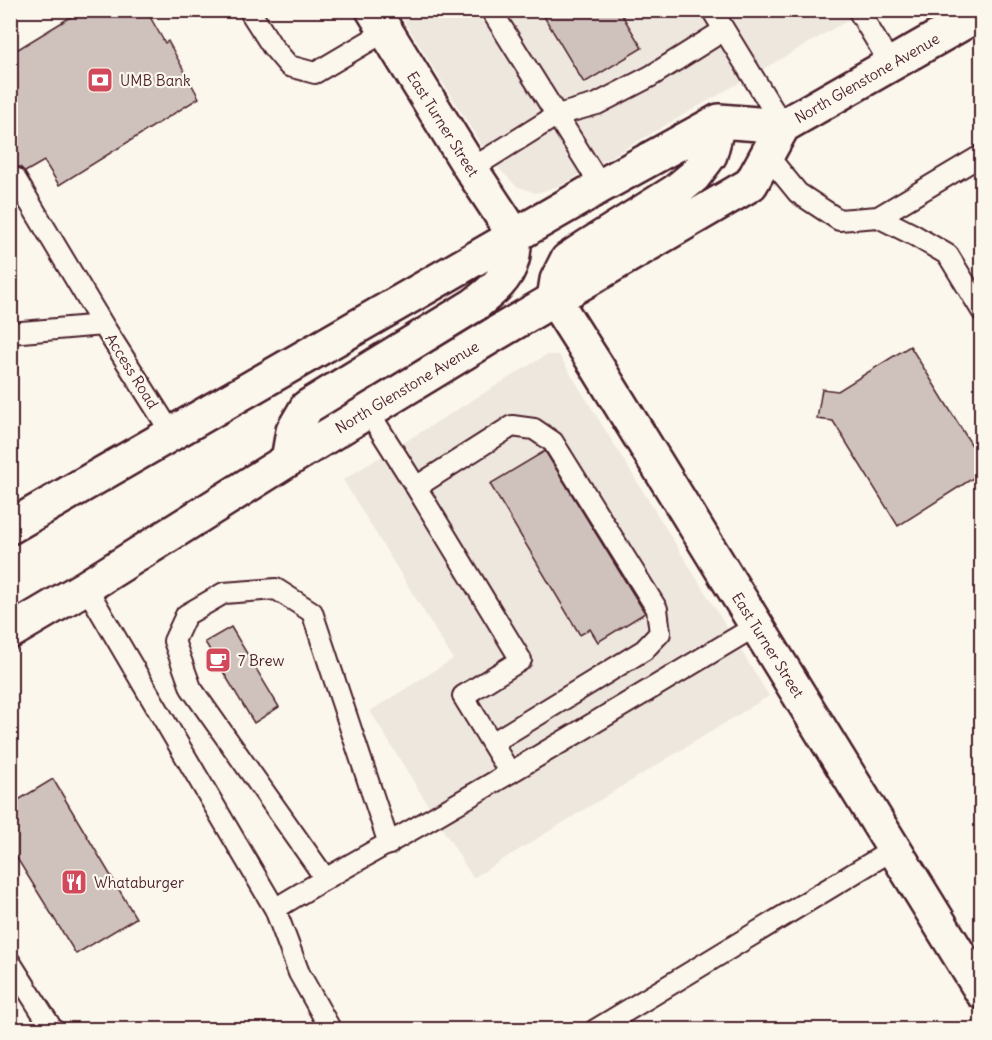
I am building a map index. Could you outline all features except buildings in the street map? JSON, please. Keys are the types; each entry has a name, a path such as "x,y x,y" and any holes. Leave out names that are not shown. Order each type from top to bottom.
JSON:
{"main road":[{"name":"North Glenstone Avenue","path":"10,632 368,411 751,184 783,126 981,12"},
{"name":"East Turner Street","path":"379,21 471,170 515,236"},
{"name":"North Glenstone Avenue","path":"719,121 783,126"},
{"path":"10,527 601,186 719,121"},
{"path":"554,299 557,280 567,260 676,191 694,176 710,155 719,121"},
{"path":"288,460 293,431 307,407 474,305 490,292 503,278 512,261 515,236"},
{"name":"East Turner Street","path":"554,299 981,992"},
{"path":"10,504 98,477"}],"lane":[{"path":"249,10 272,46 289,66 315,72 379,21"},
{"path":"491,10 601,186"},
{"path":"712,10 783,126"},
{"path":"858,10 891,64"},
{"path":"471,170 557,115 597,104 651,76 724,30"},
{"path":"767,155 798,194 838,220 878,217 981,155"},
{"path":"15,178 103,325"},
{"path":"878,217 948,255 981,311"},
{"name":"Access Road","path":"10,333 103,325 172,434"},
{"path":"368,411 521,660 463,696 510,773"},
{"path":"416,487 512,426 534,429 553,442 657,609 660,633 644,650 492,743"},
{"path":"86,587 275,909 299,973 331,1029"},
{"path":"325,878 191,688 174,640 186,615 224,593 276,589 312,612 389,844"},
{"path":"275,909 510,773 756,626"},
{"path":"595,1029 894,849"},
{"path":"10,962 54,1029"}],"shaded area":[{"path":"398,11 864,11 562,185 536,193 516,186 491,160"},
{"path":"546,355 559,355 769,696 473,878 370,711 453,659 343,480"}],"place":[{"name":"UMB Bank","path":"100,80"},
{"name":"7 Brew","path":"218,660"},
{"name":"Whataburger","path":"74,882"}]}
